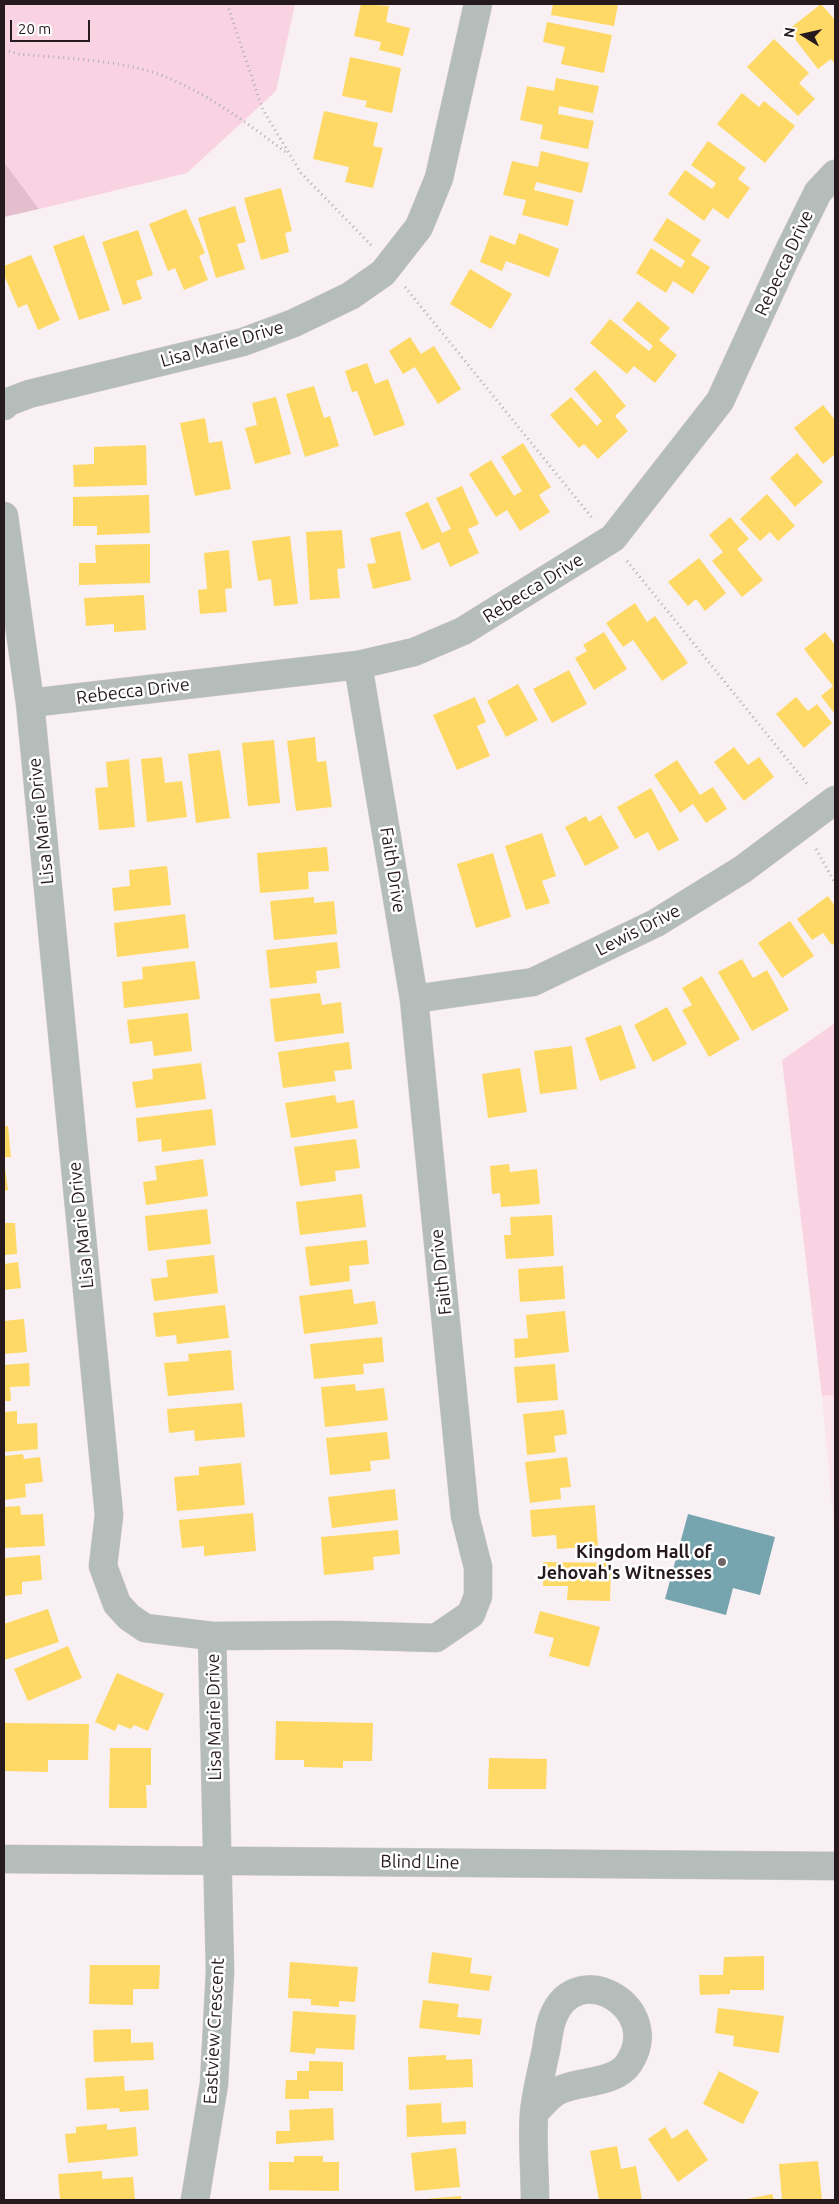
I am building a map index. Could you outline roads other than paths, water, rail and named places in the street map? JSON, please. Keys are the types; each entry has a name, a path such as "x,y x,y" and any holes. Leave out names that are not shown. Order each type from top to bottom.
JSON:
{"street":[{"name":"Lisa Marie Drive","path":"4,406 8,402 29,394 243,342 294,323 350,296 383,273 419,227 439,178 478,4"},
{"name":"Rebecca Drive","path":"30,703 358,665 414,652 463,631 613,538 720,401 818,192 835,174"},
{"name":"Lisa Marie Drive","path":"4,516 30,703 110,1515 103,1566 117,1604 145,1628 212,1636 217,1860"},
{"name":"Faith Drive","path":"212,1636 336,1635 437,1638 471,1614 478,1596 478,1566 465,1516 414,1000 358,665"},
{"name":"Lewis Drive","path":"414,1000 533,982 656,923 743,869 835,800"},
{"name":"Blind Line","path":"4,1859 835,1866"},
{"name":"Eastview Crescent","path":"195,2200 214,2084 220,1971 217,1860"},
{"path":"534,2113 556,2092 605,2079 628,2066 637,2048 637,2030 626,2005 612,1994 598,1989 582,1990 567,1998 554,2016 534,2113 535,2200"}],"place":[{"name":"Kingdom Hall of Jehovah's Witnesses","path":"722,1562"}]}
